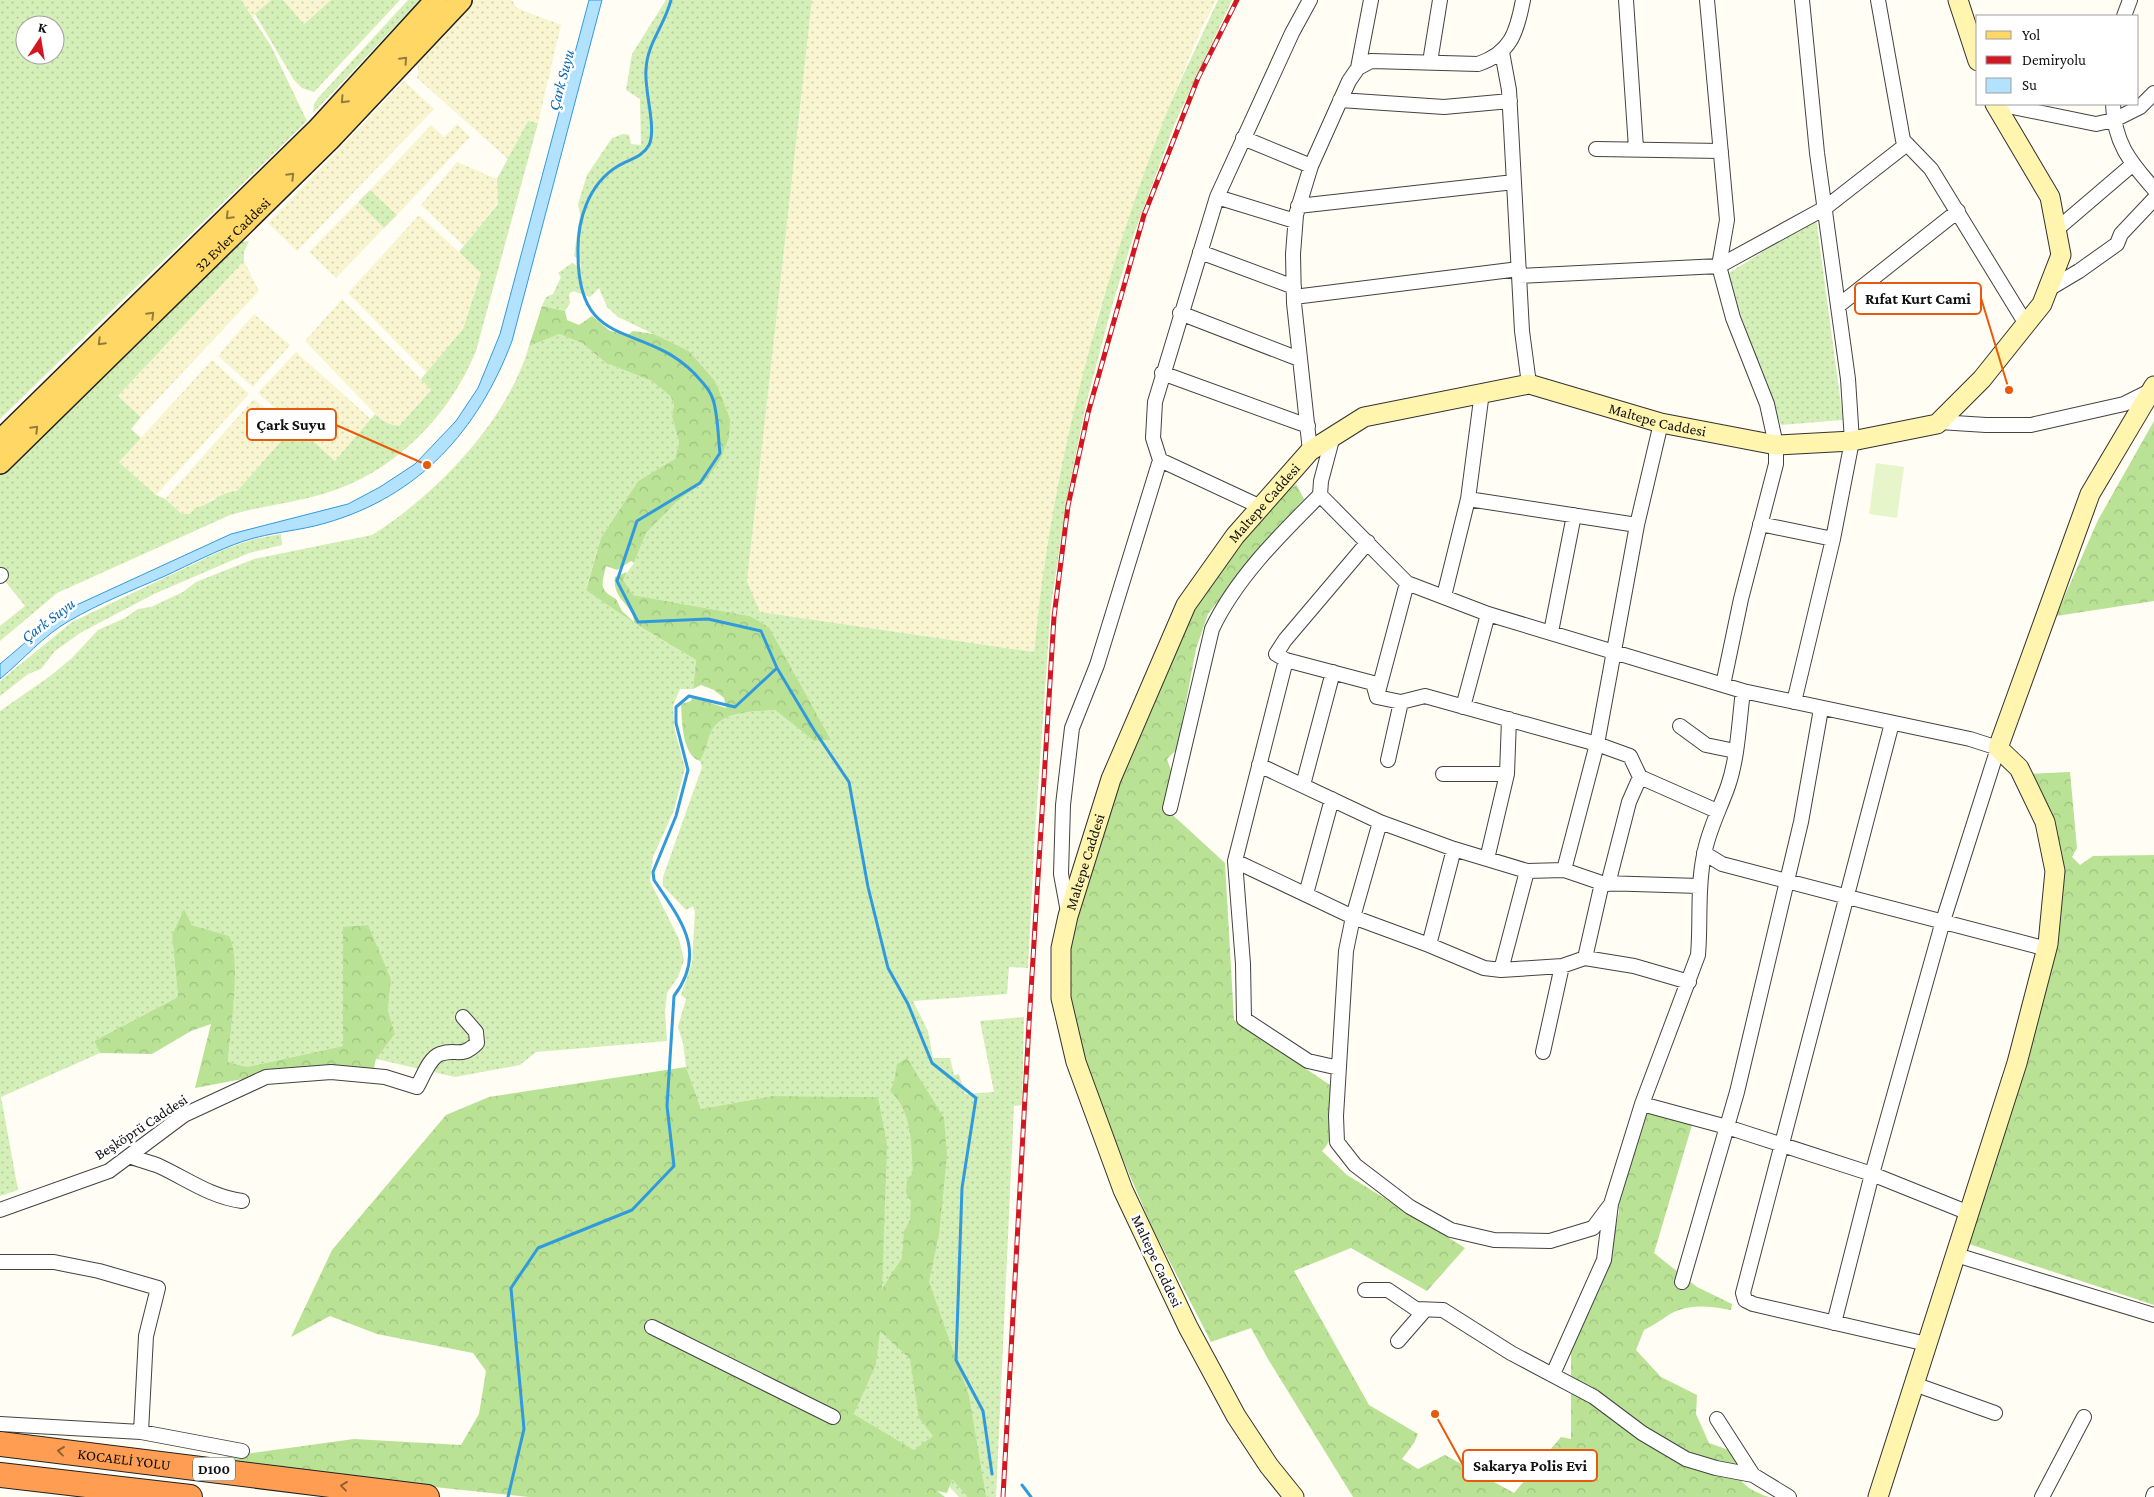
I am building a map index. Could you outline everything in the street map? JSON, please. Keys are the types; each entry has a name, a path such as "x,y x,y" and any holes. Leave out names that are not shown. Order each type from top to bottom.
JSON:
{"highway":[{"name":"KOCAELİ YOLU","path":"0,1444 427,1497"},
{"name":"D100","path":"0,1475 190,1497"}],"main road":[{"name":"32 Evler Caddesi","path":"0,441 318,129 436,0"},
{"name":"32 Evler Caddesi","path":"0,463 329,140 461,0"}],"street":[{"path":"1068,916 1062,874 1063,814 1072,728 1097,665 1160,460 1154,438 1155,402 1162,373 1217,197 1243,138 1310,0"},
{"path":"1310,451 1299,359 1294,292 1295,221 1311,166 1340,100 1358,68 1371,0"},
{"path":"1430,62 1440,0"},
{"path":"1358,68 1371,61 1478,64 1494,59 1510,44 1519,22 1523,0"},
{"path":"1626,0 1636,148"},
{"path":"1707,0 1727,220 1719,266 1733,318 1767,404 1776,445 1776,464 1741,599 1723,686"},
{"path":"1794,702 1833,538 1852,441 1848,379 1825,208 1802,0"},
{"path":"1878,0 1903,140 1932,169 2026,324"},
{"path":"1958,0 1973,33 1976,50"},
{"path":"2124,15 2130,0"},
{"path":"1502,52 1510,101 1522,330 1529,384"},
{"path":"2002,105 2096,124 2114,120 2140,106 2154,93"},
{"path":"1340,100 1444,107 1510,101"},
{"path":"1939,422 1982,379 2042,304 2061,255 2050,197 1998,105"},
{"path":"2113,105 2116,136 2132,165 2154,189"},
{"path":"1243,138 1311,166"},
{"path":"1200,252 1294,292 1519,272 1719,266 1825,208 1907,144"},
{"path":"1596,150 1636,148 1721,151"},
{"path":"2056,230 2132,165"},
{"path":"1298,206 1514,182"},
{"path":"1217,197 1295,221"},
{"path":"2047,290 2079,271 2117,244 2121,234 2154,198"},
{"path":"1838,306 1958,211"},
{"path":"1180,313 1299,359"},
{"path":"1162,373 1308,426"},
{"name":"Maltepe Caddesi","path":"1294,1497 1268,1466 1227,1400 1188,1327 1123,1190 1076,1062 1061,998 1061,948 1068,916 1111,779 1186,605 1235,536 1310,451 1364,417 1529,384 1661,423 1776,445 1852,441 1937,424 1939,422"},
{"path":"1939,422 2031,425 2124,404 2153,388"},
{"path":"1834,1322 1872,1174 1943,921 1998,748 2090,494 2153,388"},
{"path":"1444,596 1468,499 1482,392"},
{"path":"1564,870 1597,744 1637,524 1661,423"},
{"path":"1170,808 1212,629 1223,605 1280,535 1320,495 1321,481 1334,436"},
{"path":"1160,460 1261,507"},
{"path":"1320,495 1407,583 1488,614 1723,686 1820,709 1970,739 1998,748 2019,768 2045,822 2055,871 2047,949 2017,1063 1878,1497"},
{"path":"1468,499 1637,524"},
{"path":"1551,632 1574,515"},
{"path":"1760,524 1833,538"},
{"path":"1368,542 1285,640 1276,654 1286,660 1373,683 1377,697"},
{"path":"1377,697 1407,583"},
{"path":"1463,707 1488,614"},
{"path":"1286,660 1235,861 1243,964 1244,1018 1308,1060 1339,1068"},
{"path":"1303,785 1333,672"},
{"path":"1553,1374 1604,1260 1611,1204 1642,1104 1698,955 1700,930 1699,886 1704,854 1717,811 1728,786 1743,691"},
{"path":"1377,697 1401,702 1425,696 1597,744 1630,756 1640,777 1717,811"},
{"path":"1388,760 1401,702"},
{"path":"1682,1282 1727,1127 1787,880 1808,788 1820,709"},
{"path":"1487,859 1507,774 1509,719"},
{"path":"1892,723 1743,1293 1745,1300 1753,1304 1927,1344"},
{"path":"1680,726 1706,745 1735,751"},
{"path":"1259,765 1380,822 1487,859 1528,870 1564,870 1605,884 1699,886"},
{"path":"1443,774 1507,774"},
{"path":"1585,958 1629,802 1640,777"},
{"path":"1306,894 1332,799"},
{"path":"1380,822 1353,916 1346,950 1336,1116 1337,1142 1355,1165 1410,1207 1451,1230 1494,1240 1550,1241 1593,1228 1611,1204"},
{"path":"1429,945 1454,849"},
{"path":"1704,854 1722,864 2047,949"},
{"path":"1235,861 1353,916 1484,968 1501,970 1562,966 1585,958 1634,966 1689,982"},
{"path":"1501,970 1528,870"},
{"path":"1544,1052 1562,966"},
{"name":"Beşköprü Caddesi","path":"0,1210 109,1171 184,1115 266,1077 331,1072 385,1077 417,1086 432,1060 440,1054 468,1052 477,1043 476,1032 462,1017"},
{"path":"1642,1104 1783,1144 1872,1174 1969,1213"},
{"path":"129,1156 159,1166 196,1187 231,1200 242,1201"},
{"path":"1956,1255 2154,1315"},
{"path":"0,1262 54,1262 99,1271 158,1288 146,1336 141,1432"},
{"path":"1365,1290 1388,1290 1416,1309 1443,1310 1511,1353 1594,1397 1642,1433 1686,1459 1716,1468 1753,1475 1789,1497"},
{"path":"1398,1341 1426,1310"},
{"path":"652,1327 833,1417"},
{"path":"1914,1384 1996,1413"},
{"path":"2042,1497 2084,1417"},
{"path":"1718,1419 1753,1475"},
{"path":"0,1424 141,1432 242,1451"}],"shaded area":[{"path":"241,0 271,0 252,18"},
{"path":"283,0 331,0 304,24"},
{"path":"473,0 512,0 517,8 561,25 538,123 528,121 508,159 417,78 419,57"},
{"path":"812,0 1216,0 1202,27 1158,134 1098,314 1065,453 1038,613 1034,652 760,612 747,581"},
{"path":"404,81 434,109 297,251 268,223"},
{"path":"457,124 470,137 397,215 370,190 431,125 444,137"},
{"path":"457,162 497,179 498,203 464,246 421,205"},
{"path":"358,202 384,228 336,278 309,252"},
{"path":"419,215 481,273 463,329 427,373 348,293"},
{"path":"244,261 259,291 141,417 118,396"},
{"path":"342,299 431,389 399,426 383,422 305,341"},
{"path":"254,314 290,345 253,387 218,356"},
{"path":"296,352 372,420 335,461 258,393"},
{"path":"212,360 249,394 156,495 119,462"},
{"path":"254,399 290,430 237,491 212,499 204,507 195,508 190,515 182,514 165,499"}],"green space":[{"path":"0,0 241,0 271,46 307,121 0,419"},
{"path":"271,0 283,0 304,24 331,0 400,0 314,92 302,88 294,80 255,14"},
{"path":"408,0 420,0 313,113 314,104 318,98"},
{"path":"666,0 812,0 747,581 760,612 1034,652 1041,587 1064,455 1096,324 1115,260 1158,135 1179,84 1218,0 1232,0 1175,123 1134,234 1112,306 1086,404 1068,494 1051,605 1035,832 1028,968 1009,967 1007,994 913,1001 928,1031 933,1058 950,1058 954,1075 959,1074 965,1094 994,1092 980,1021 1024,1017 1022,1105 1014,1106 996,1497 959,1497 914,1450 854,1414 876,1365 881,1312 883,1230 878,1097 772,1096 701,1109 686,1067 683,1043 678,1027 686,999 681,995 692,963 695,912 693,906 686,910 663,886 663,877 702,767 700,761 711,732 716,725 731,716 748,712 775,710 814,741 831,740 769,627 750,616 633,595 622,580 634,563 646,533 677,500 705,481 721,400 715,381 689,351 618,317 607,307 599,288 590,297 573,291 569,294 570,303 565,311 542,306 546,297 553,294 561,277 558,273 572,263 581,268 580,261 574,256 580,214 578,204 587,175 612,138 623,134 629,135 631,144 641,145 640,99 626,90 632,54"},
{"path":"528,121 538,123 476,351 465,375 451,398 416,440 373,472 349,485 323,494 230,515 57,593 0,641 0,626 25,606 0,575 0,473 237,242 249,241 244,252 244,261 118,396 141,417 131,429 141,438 119,462 156,495 165,499 182,514 190,514 195,508 225,494 237,491 295,425 335,461 375,414 386,422 399,426 431,390 421,379 463,329 481,273 459,252 498,204 497,179"},
{"path":"370,190 397,215 384,228 358,202"},
{"path":"1816,218 1843,420 1781,425 1726,275"},
{"path":"542,306 565,311 567,320 579,325 592,316 610,331 629,334 633,331 654,334 689,351 715,381 730,419 729,437 720,460 705,481 677,501 646,533 634,563 631,561 617,570 606,566 603,582 604,589 616,599 622,611 634,622 630,611 619,597 615,585 615,577 627,572 623,580 633,595 750,616 769,627 831,740 814,741 775,710 758,711 731,716 716,725 711,732 700,761 689,751 682,726 681,704 691,701 692,698 726,708 724,698 714,690 701,685 693,689 696,660 634,623 586,590 601,538 638,481 675,459 679,442 672,417 674,403 670,396 652,381 606,363 582,343 559,334 529,346"},
{"path":"557,333 582,343 606,363 652,381 670,396 674,403 672,417 679,442 675,460 638,481 601,538 586,589 635,624 696,660 693,689 680,689 673,706 675,731 685,768 674,810 653,857 650,881 679,939 684,960 678,977 667,993 665,1011 667,1041 536,1052 520,1065 455,1077 376,1059 395,1034 388,1010 391,979 367,925 343,928 343,1046 247,1067 228,1062 235,979 232,947 228,936 192,925 184,910 172,935 178,997 94,1041 100,1053 1,1097 18,1190 0,1196 0,711 49,677 72,658 98,630 125,618 138,609 151,607 183,592 196,582 254,559 372,535 421,499 467,453 505,401 519,374 529,346"},
{"path":"2154,421 2154,601 2056,616 2098,520"},
{"path":"1876,463 1904,467 1897,518 1869,514"},
{"path":"1296,484 1304,499 1267,539 1208,614 1196,649 1177,749 1167,759 1173,776 1164,807 1225,863 1234,1020 1330,1085 1333,1128 1331,1137 1322,1151 1347,1175 1465,1248 1427,1291 1351,1248 1294,1271 1369,1405 1418,1434 1402,1459 1418,1469 1445,1455 1514,1493 1561,1437 1571,1439 1571,1349 1611,1245 1619,1212 1620,1187 1646,1113 1692,1125 1654,1253 1697,1287 1732,1304 1731,1310 1699,1307 1686,1308 1675,1312 1644,1330 1636,1350 1661,1377 1697,1395 1696,1414 1709,1443 1737,1453 1736,1470 1739,1477 1754,1491 1769,1497 1353,1497 1251,1328 1211,1342 1152,1227 1089,1081 1080,1055 1066,970 1094,838 1192,605 1263,515"},
{"path":"281,534 282,545 249,553 154,594 80,633 55,651 41,669 28,674 0,696 0,681 72,622 225,549 254,539"},
{"path":"2070,772 2077,848 2072,857 2080,865 2093,856 2154,855 2154,1305 1966,1243 2028,1063 2059,918 2028,774"},
{"path":"184,909 192,925 229,936 233,947 235,979 228,1062 247,1067 343,1046 343,927 368,925 391,979 388,1010 395,1034 376,1059 373,1072 258,1076 195,1088 211,1024 191,1031 152,1054 100,1053 94,1041 178,997 172,935"},
{"path":"907,1058 944,1118 947,1156 939,1234 929,1282 969,1396 986,1497 968,1497 952,1479 947,1493 937,1491 945,1497 529,1497 215,1464 216,1458 354,1439 461,1445 479,1414 486,1371 473,1353 377,1334 330,1316 291,1337 332,1250 446,1115 489,1097 686,1067 701,1109 772,1096 878,1097 887,1145 882,1289 902,1258 904,1231 910,1220 911,1201 906,1193 907,1180 913,1173 911,1140 903,1109 898,1099 890,1091 894,1082 897,1064","holes":["880,1331 910,1359 919,1418 933,1436 914,1450 854,1414 876,1365"]}],"water":[{"path":"589,0 602,0 512,341 498,374 482,404 463,431 441,456 417,477 390,496 359,511 326,523 254,538 234,545 81,614 42,640 0,679 0,664 46,625 70,608 231,534 348,504 380,487 415,464 456,421 478,388 500,334"}],"waterway":[{"path":"671,0 647,60 646,79 652,129 649,145 639,156 618,166 608,174 599,183 586,204 578,241 581,285 589,307 601,321 616,331 654,346 674,357 704,384 711,394 714,403 720,453 700,483 637,521 617,581 638,622 708,619 761,631 777,668 814,730 849,782 868,887 888,968 908,1004 932,1063 976,1098 962,1188 956,1360 983,1411 992,1474"},
{"path":"508,1497 524,1429 511,1288 538,1248 632,1210 674,1166 667,1106 674,996 684,980 689,964 689,950 681,922 654,880 653,872 676,816 688,770 676,723 676,707 689,696 735,707 777,668"},
{"path":"1022,1485 1031,1497"}],"railway":[{"path":"1003,1497 1054,617 1068,506 1088,413 1144,215 1198,78 1237,0"}],"place":[{"name":"Rıfat Kurt Cami","path":"2009,390"},
{"name":"Çark Suyu","path":"427,465"},
{"name":"Sakarya Polis Evi","path":"1435,1414"}]}
